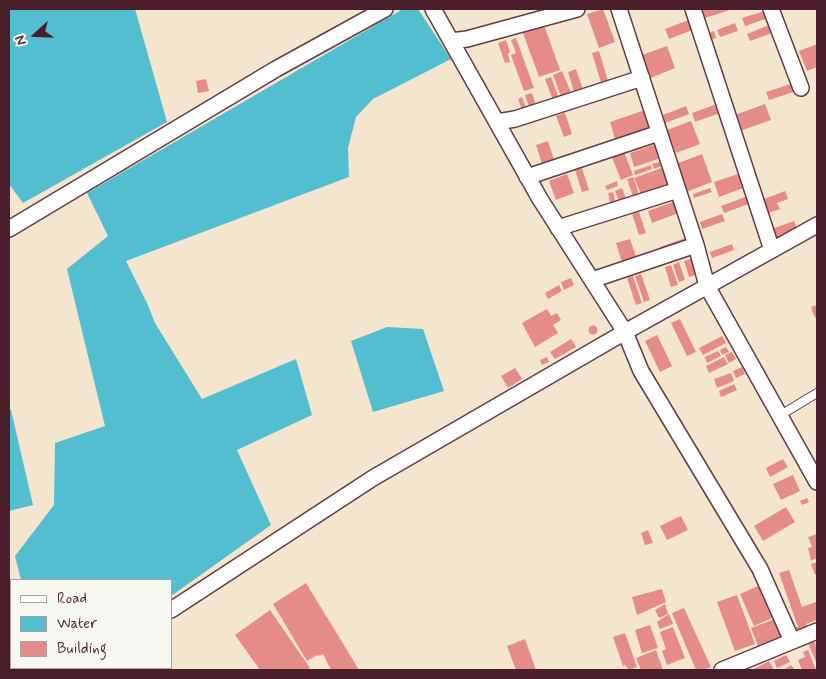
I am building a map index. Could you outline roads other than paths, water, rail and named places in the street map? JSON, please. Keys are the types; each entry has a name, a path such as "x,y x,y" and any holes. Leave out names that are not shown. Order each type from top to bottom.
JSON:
{"street":[{"path":"9,229 276,69 384,9"},
{"path":"433,9 527,177 625,332 641,371 760,570 792,641"},
{"path":"451,41 467,40 577,9"},
{"path":"619,9 696,245 707,286 778,416 817,482"},
{"path":"693,9 772,250"},
{"path":"771,9 801,88"},
{"path":"497,122 516,119 642,78"},
{"path":"527,177 659,133"},
{"path":"558,228 678,190"},
{"path":"172,609 373,478 625,332 817,225"},
{"path":"592,280 696,245"},
{"path":"722,670 817,631"}],"lane":[{"path":"778,416 817,393"}],"water":[{"path":"9,9 135,9 167,122 23,203 9,184"},
{"path":"403,9 418,9 451,59 373,99 356,117 348,148 349,177 126,261 155,323 202,399 296,359 312,415 237,450 271,525 172,595 172,579 21,579 15,556 54,505 55,443 105,426 67,269 108,236 87,193"},
{"path":"387,327 423,329 444,391 373,412 351,341"},
{"path":"9,409 11,410 33,505 9,511"}]}
